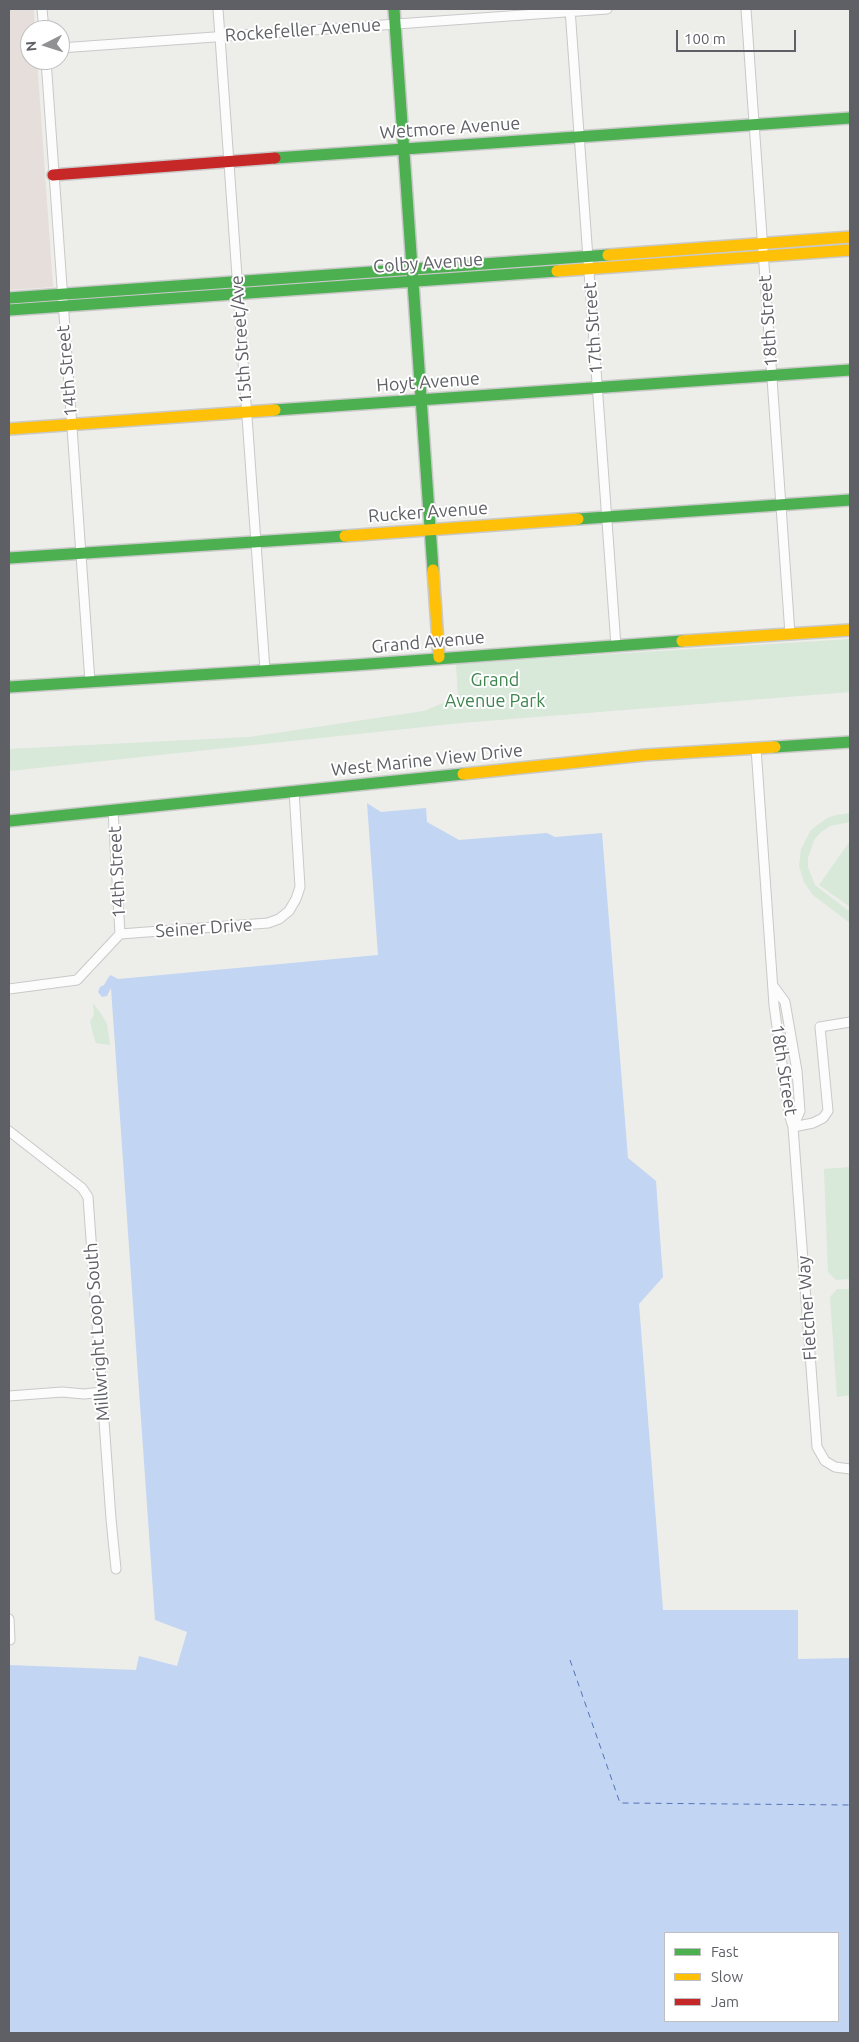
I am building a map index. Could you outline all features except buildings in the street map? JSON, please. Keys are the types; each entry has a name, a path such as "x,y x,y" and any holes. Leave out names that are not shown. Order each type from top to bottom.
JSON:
{"street":[{"name":"15th Street/Ave","path":"218,9 265,670"},
{"path":"394,9 439,657"},
{"name":"Rockefeller Avenue","path":"70,47 570,10 607,9"},
{"name":"18th Street","path":"746,9 790,634"},
{"name":"17th Street","path":"570,10 616,646"},
{"name":"14th Street","path":"47,70 90,682"},
{"name":"Wetmore Avenue","path":"53,175 850,118"},
{"name":"Colby Avenue","path":"9,298 850,238"},
{"name":"Colby Avenue","path":"9,310 850,250"},
{"name":"Hoyt Avenue","path":"9,429 850,370"},
{"name":"Rucker Avenue","path":"9,558 850,500"},
{"name":"Grand Avenue","path":"9,688 850,630"},
{"name":"West Marine View Drive","path":"9,821 645,755 850,742"},
{"name":"18th Street","path":"756,748 774,1005 789,1114 793,1127"},
{"name":"Seiner Drive","path":"120,934 268,923 279,919 288,911 296,899 300,887 294,791"},
{"name":"14th Street","path":"113,810 120,934"},
{"path":"11,988 77,980 120,934"},
{"path":"793,1127 813,1123 823,1118 828,1111 820,1027 850,1022"},
{"name":"Fletcher Way","path":"793,1127 817,1447 825,1461 835,1467 850,1469"},
{"name":"Millwright Loop South","path":"9,1131 82,1188 88,1197 116,1569"},
{"path":"9,1396 62,1392 84,1394 102,1392"},
{"path":"9,1619 10,1640"}],"shaded area":[{"path":"9,9 34,9 35,20 20,20 20,70 38,70 53,287 9,290"}],"green space":[{"name":"Grand Avenue Park","path":"850,639 850,692 461,723 9,771 9,749 249,737 424,711 458,697 456,664"},
{"path":"850,813 850,822 830,826 814,840 808,858 808,867 815,885 850,912 850,923 813,895 804,882 799,866 801,849 811,830 827,818"},
{"path":"850,841 850,907 819,885"},
{"path":"93,1003 107,1024 110,1045 96,1043 90,1021 94,1015"},
{"path":"850,1167 850,1279 836,1280 828,1272 824,1169"},
{"path":"837,1289 850,1289 850,1395 837,1397 830,1297"}],"water":[{"path":"367,803 381,812 426,808 427,822 459,840 547,833 555,837 602,833 628,1158 656,1181 663,1277 639,1304 663,1610 798,1610 798,1659 850,1658 850,2033 9,2033 9,1665 136,1670 139,1656 177,1666 187,1632 155,1620 111,988 107,996 102,997 98,992 110,975 118,979 378,955"}],"ferry route":[{"path":"570,1660 620,1803 850,1805"}],"traffic: fast":[{"path":"394,9 433,570"},
{"path":"275,158 850,118"},
{"path":"9,298 608,255"},
{"path":"9,310 557,271"},
{"path":"275,410 850,370"},
{"path":"578,519 850,500"},
{"path":"9,558 345,536"},
{"path":"9,687 355,665 682,641"},
{"path":"775,747 850,742"},
{"path":"9,821 463,774"}],"traffic: slow":[{"path":"608,255 850,237"},
{"path":"557,271 850,250"},
{"path":"9,429 275,410"},
{"path":"345,536 578,519"},
{"path":"433,570 439,657"},
{"path":"682,641 850,630"},
{"path":"463,774 645,755 775,747"}],"traffic: jam":[{"path":"53,175 275,158"}]}
